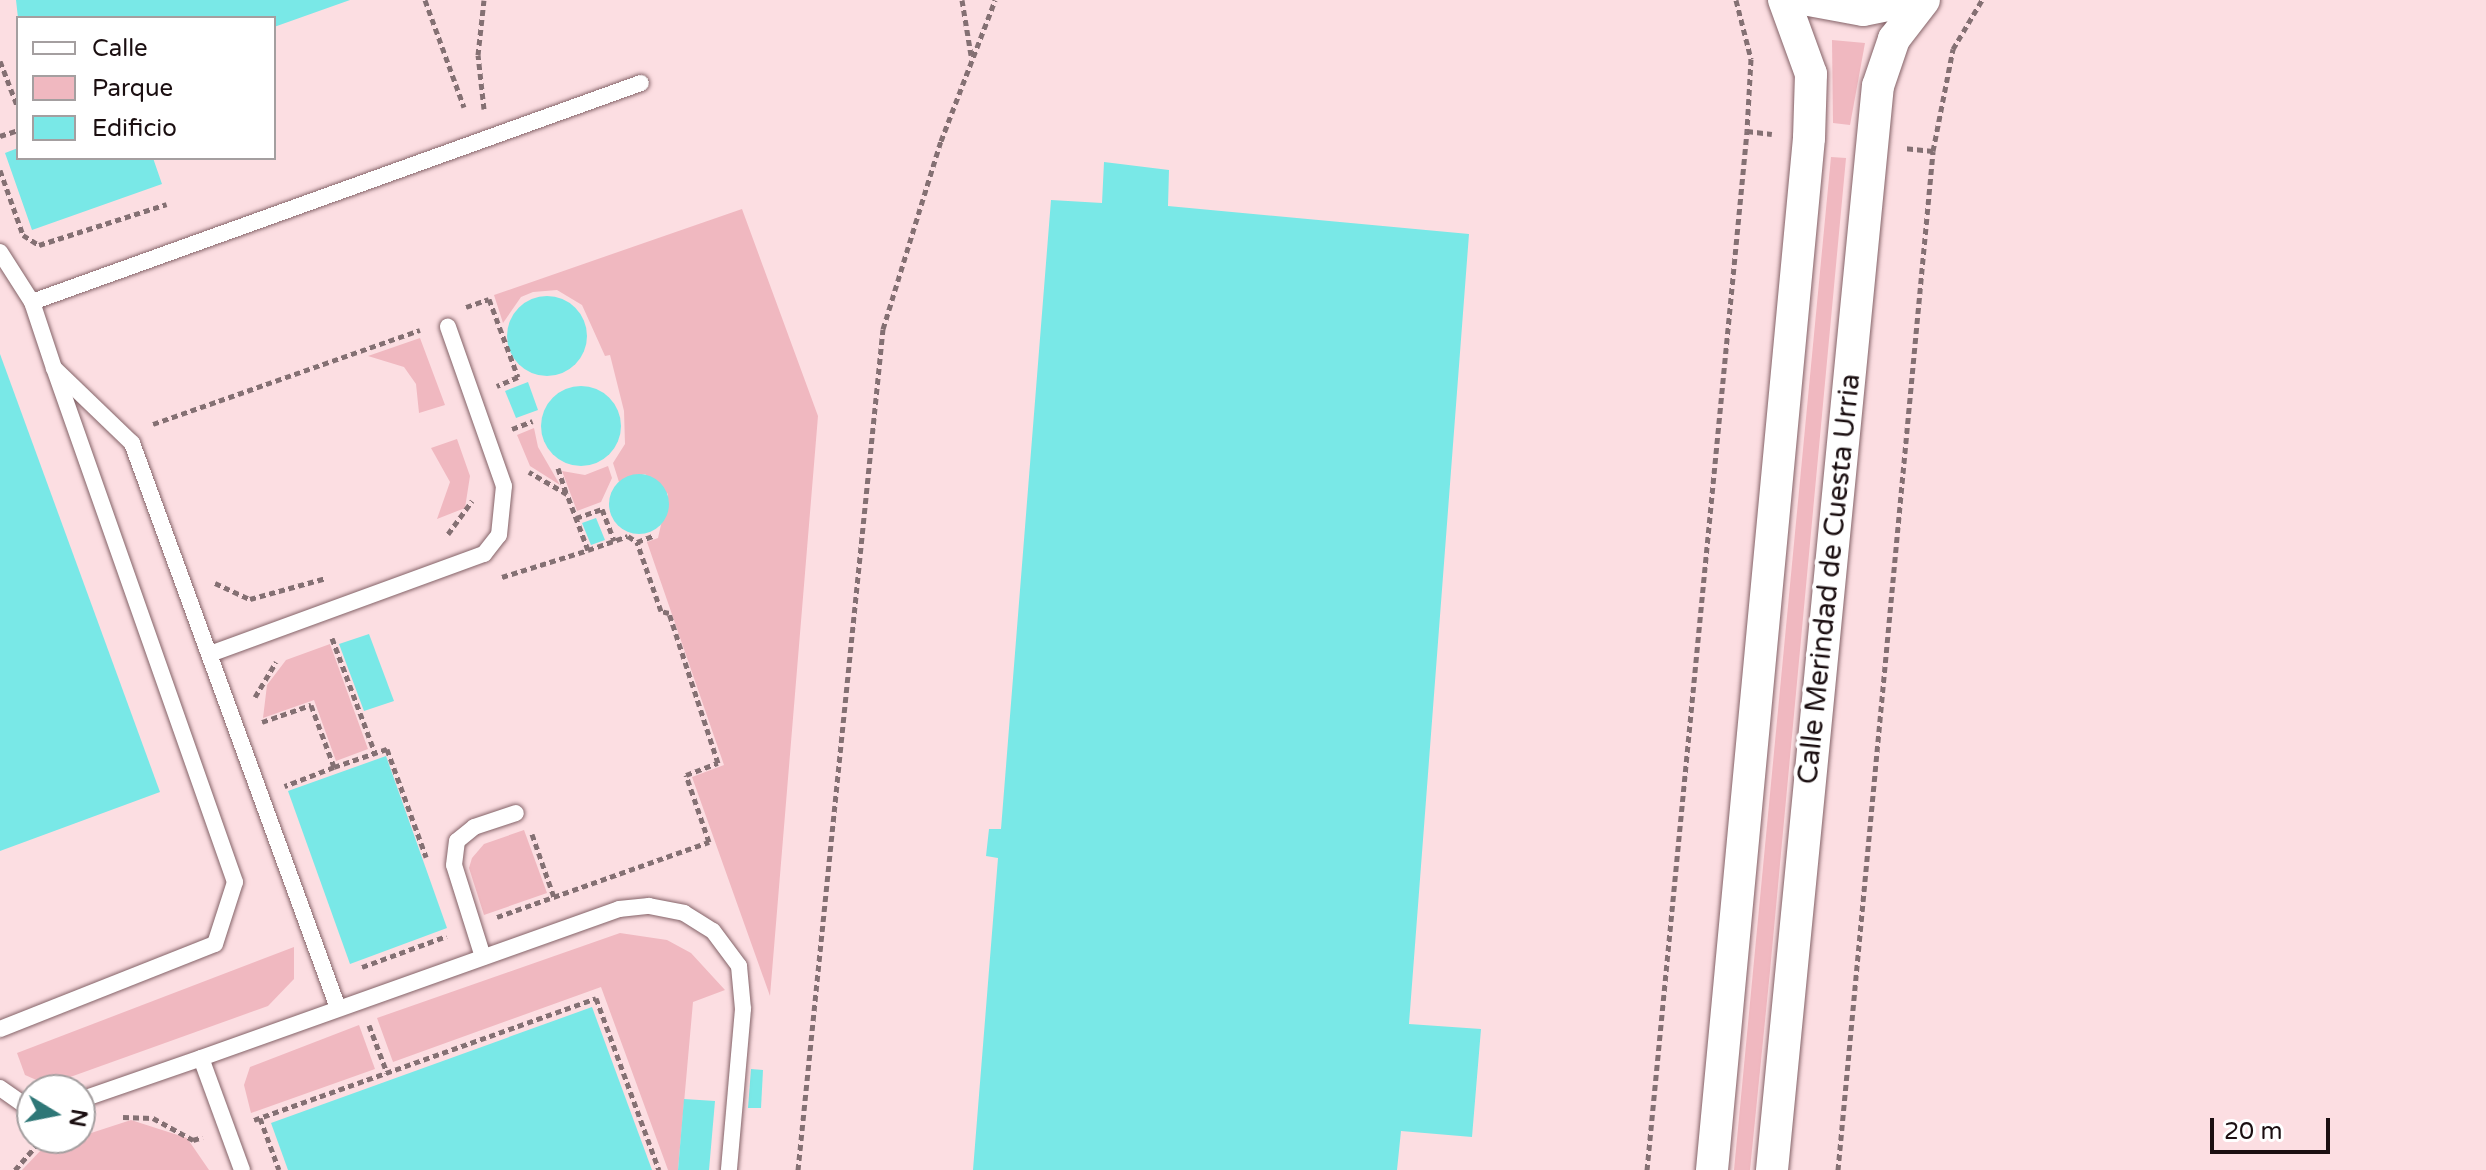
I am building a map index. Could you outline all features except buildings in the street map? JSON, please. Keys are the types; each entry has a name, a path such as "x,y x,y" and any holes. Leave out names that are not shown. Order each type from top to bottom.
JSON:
{"street":[{"path":"1712,1170 1809,138 1811,74 1784,0"},
{"path":"1809,0 1863,10 1912,0"},
{"name":"Calle Merindad de Cuesta Urria","path":"1772,1170 1878,86 1894,39 1924,0"}],"lane":[{"path":"32,302 641,83"},
{"path":"0,252 32,302 235,882 215,944 0,1029"},
{"path":"210,654 484,554 499,535 504,486 448,327"},
{"path":"54,368 132,443 338,1008"},
{"path":"483,957 454,865 457,841 474,827 522,818"},
{"path":"96,1094 619,909 649,906 684,913 713,931 739,966 743,1009 729,1170"},
{"path":"201,1058 242,1170"}],"path":[{"path":"425,0 464,107"},
{"path":"484,0 478,55 487,138"},
{"path":"962,0 971,56"},
{"path":"798,1170 883,329 971,56 995,0"},
{"path":"1736,0 1751,59 1747,131"},
{"path":"1933,151 1949,61 1982,0"},
{"path":"0,61 16,103"},
{"path":"0,170 23,235 39,245 167,204"},
{"path":"154,432 151,424 420,330 425,343"},
{"path":"509,430 533,421"},
{"path":"558,468 567,494"},
{"path":"439,538 466,517 474,487"},
{"path":"576,518 602,509 614,541"},
{"path":"588,550 628,536 637,542"},
{"path":"208,576 250,599 338,574"},
{"path":"332,637 375,753"},
{"path":"258,724 311,705 334,767"},
{"path":"281,787 387,749 428,863"},
{"path":"522,818 554,897"},
{"path":"448,919 453,933"},
{"path":"120,1117 153,1118 193,1140 596,998 659,1170"},
{"path":"368,1021 387,1073"},
{"path":"260,1118 279,1170"},
{"path":"15,1170 29,1154"}],"green space":[{"path":"1832,40 1865,43 1850,125 1833,123"},
{"path":"1831,157 1846,158 1770,971 1750,1170 1734,1170"},
{"path":"742,209 818,416 770,996 692,777 724,765 647,542 658,538 668,494 645,474 619,482 613,463 625,444 624,411 610,355 605,356 582,305 557,290 533,292 521,297 503,323 494,295"},
{"path":"420,338 445,405 419,413 416,384 404,367 368,356"},
{"path":"534,428 538,447 560,485 530,466 517,435"},
{"path":"457,439 470,476 465,508 437,519 450,482 431,448"},
{"path":"608,466 612,478 601,502 577,511 562,471 585,475"},
{"path":"330,644 368,749 336,761 314,700 263,718 267,685 286,660"},
{"path":"524,830 547,893 484,915 469,868 472,858 484,844"},
{"path":"620,933 667,940 691,953 725,990 693,1002 678,1170 668,1170 601,987 393,1062 377,1018"},
{"path":"294,947 294,979 268,1006 79,1074 25,1074 17,1053"},
{"path":"359,1025 375,1069 251,1113 244,1085 250,1067"},
{"path":"131,1120 187,1138 209,1170 22,1170 37,1154 96,1154 96,1131"}]}
